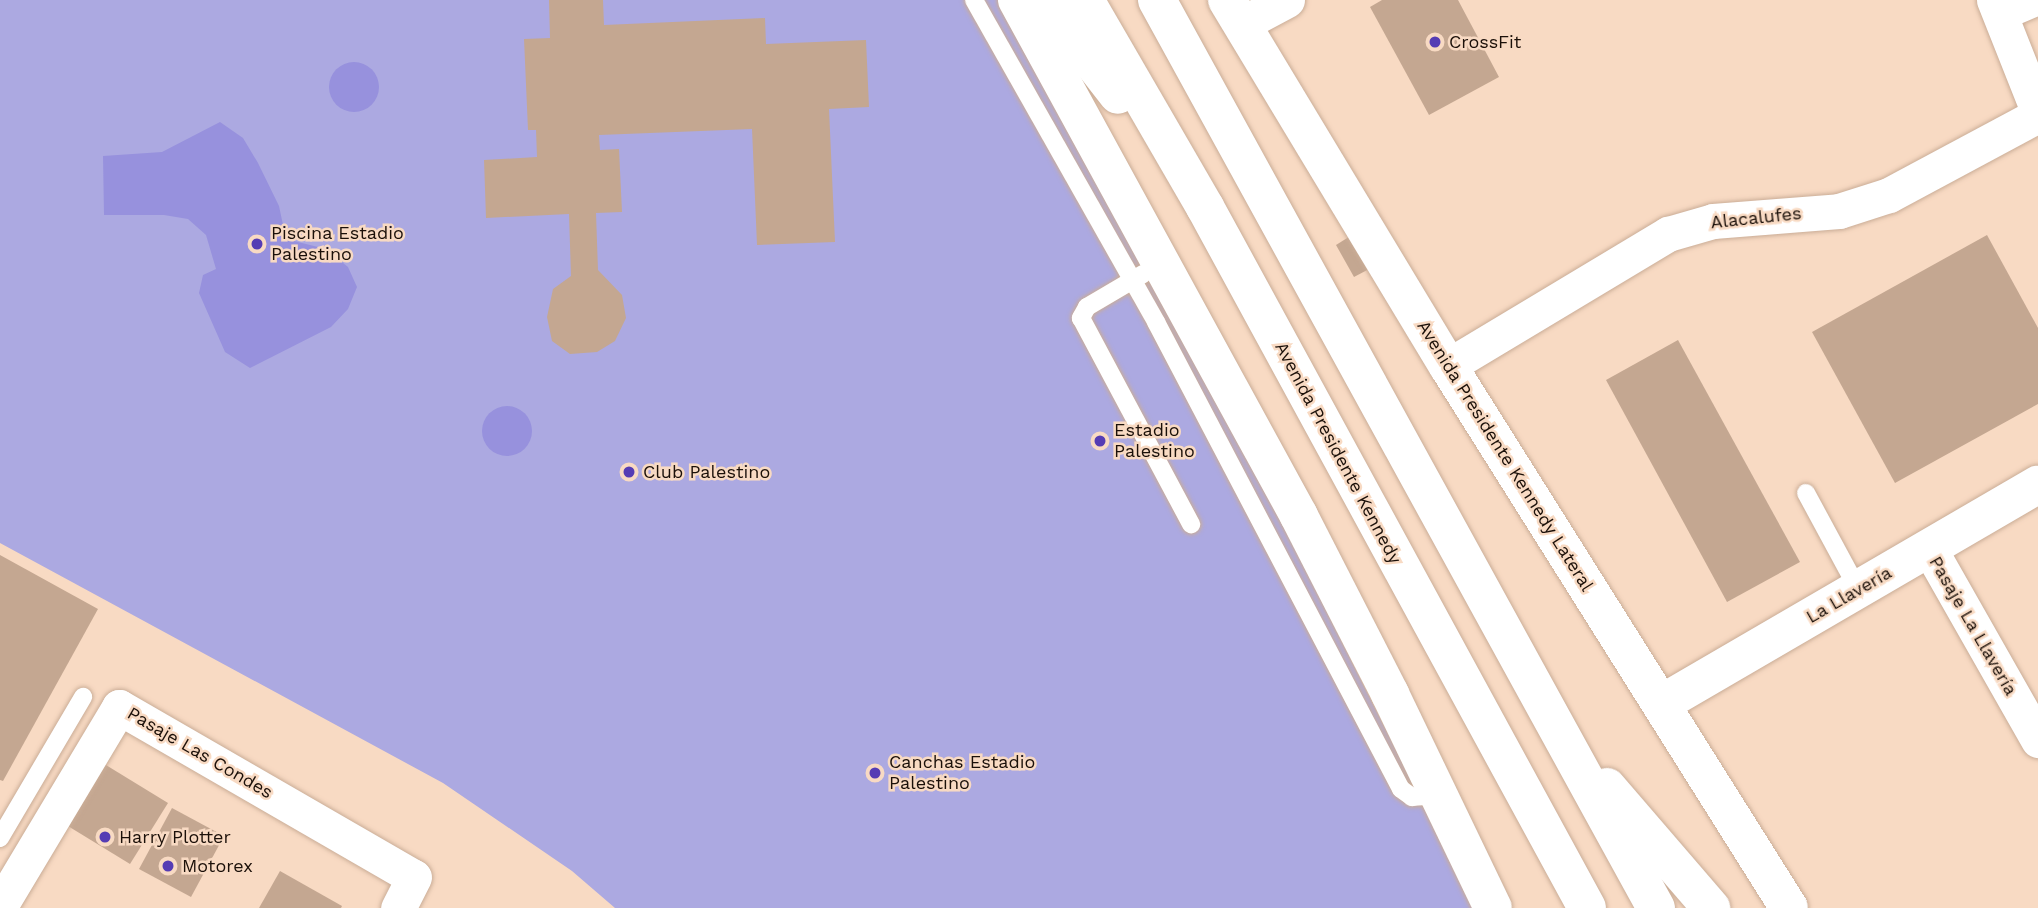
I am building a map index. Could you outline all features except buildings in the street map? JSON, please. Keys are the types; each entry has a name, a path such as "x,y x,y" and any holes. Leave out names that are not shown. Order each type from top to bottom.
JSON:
{"main road":[{"path":"1017,0 1148,273 1299,516 1493,908"},
{"path":"1044,0 1205,207"},
{"name":"Avenida Presidente Kennedy","path":"1085,0 1205,207 1580,899"},
{"path":"1157,0 1656,908"},
{"name":"Avenida Presidente Kennedy Lateral","path":"1235,12 1448,366 1789,908"},
{"name":"La Llavería","path":"1661,704 2038,485"},
{"path":"1567,748 1606,786 1711,908"}],"street":[{"path":"1235,12 1287,0"},
{"path":"2031,0 1997,7 2038,113"},
{"name":"Alacalufes","path":"1448,366 1668,234 1713,220 1839,211 1889,195 2038,113"},
{"name":"Pasaje La Llavería","path":"1929,548 2038,740"},
{"name":"Pasaje Las Condes","path":"0,906 119,707 414,877 398,908"}],"lane":[{"path":"974,0 1148,273 1087,307 1081,318 1191,524"},
{"path":"1806,494 1858,590"},
{"path":"0,838 83,697"}],"shaded area":[{"name":"Club Palestino","path":"0,0 1002,0 1222,402 1475,908 615,908 572,871 443,783 0,543"},
{"path":"354,62 372,69 379,87 372,105 354,112 336,105 329,87 336,69"},
{"name":"Piscina Estadio Palestino","path":"220,122 243,138 258,163 279,206 286,239 326,249 348,267 357,287 348,309 331,327 250,368 225,352 199,293 203,275 216,269 206,235 188,219 164,215 104,215 103,156 162,152"},
{"path":"507,406 525,413 532,431 525,449 507,456 489,449 482,431 489,413"}],"place":[{"name":"CrossFit","path":"1435,42"},
{"name":"Piscina Estadio Palestino","path":"257,244"},
{"name":"Estadio Palestino","path":"1100,441"},
{"name":"Club Palestino","path":"629,472"},
{"name":"Canchas Estadio Palestino","path":"875,773"},
{"name":"Harry Plotter","path":"105,837"},
{"name":"Motorex","path":"168,866"}]}
